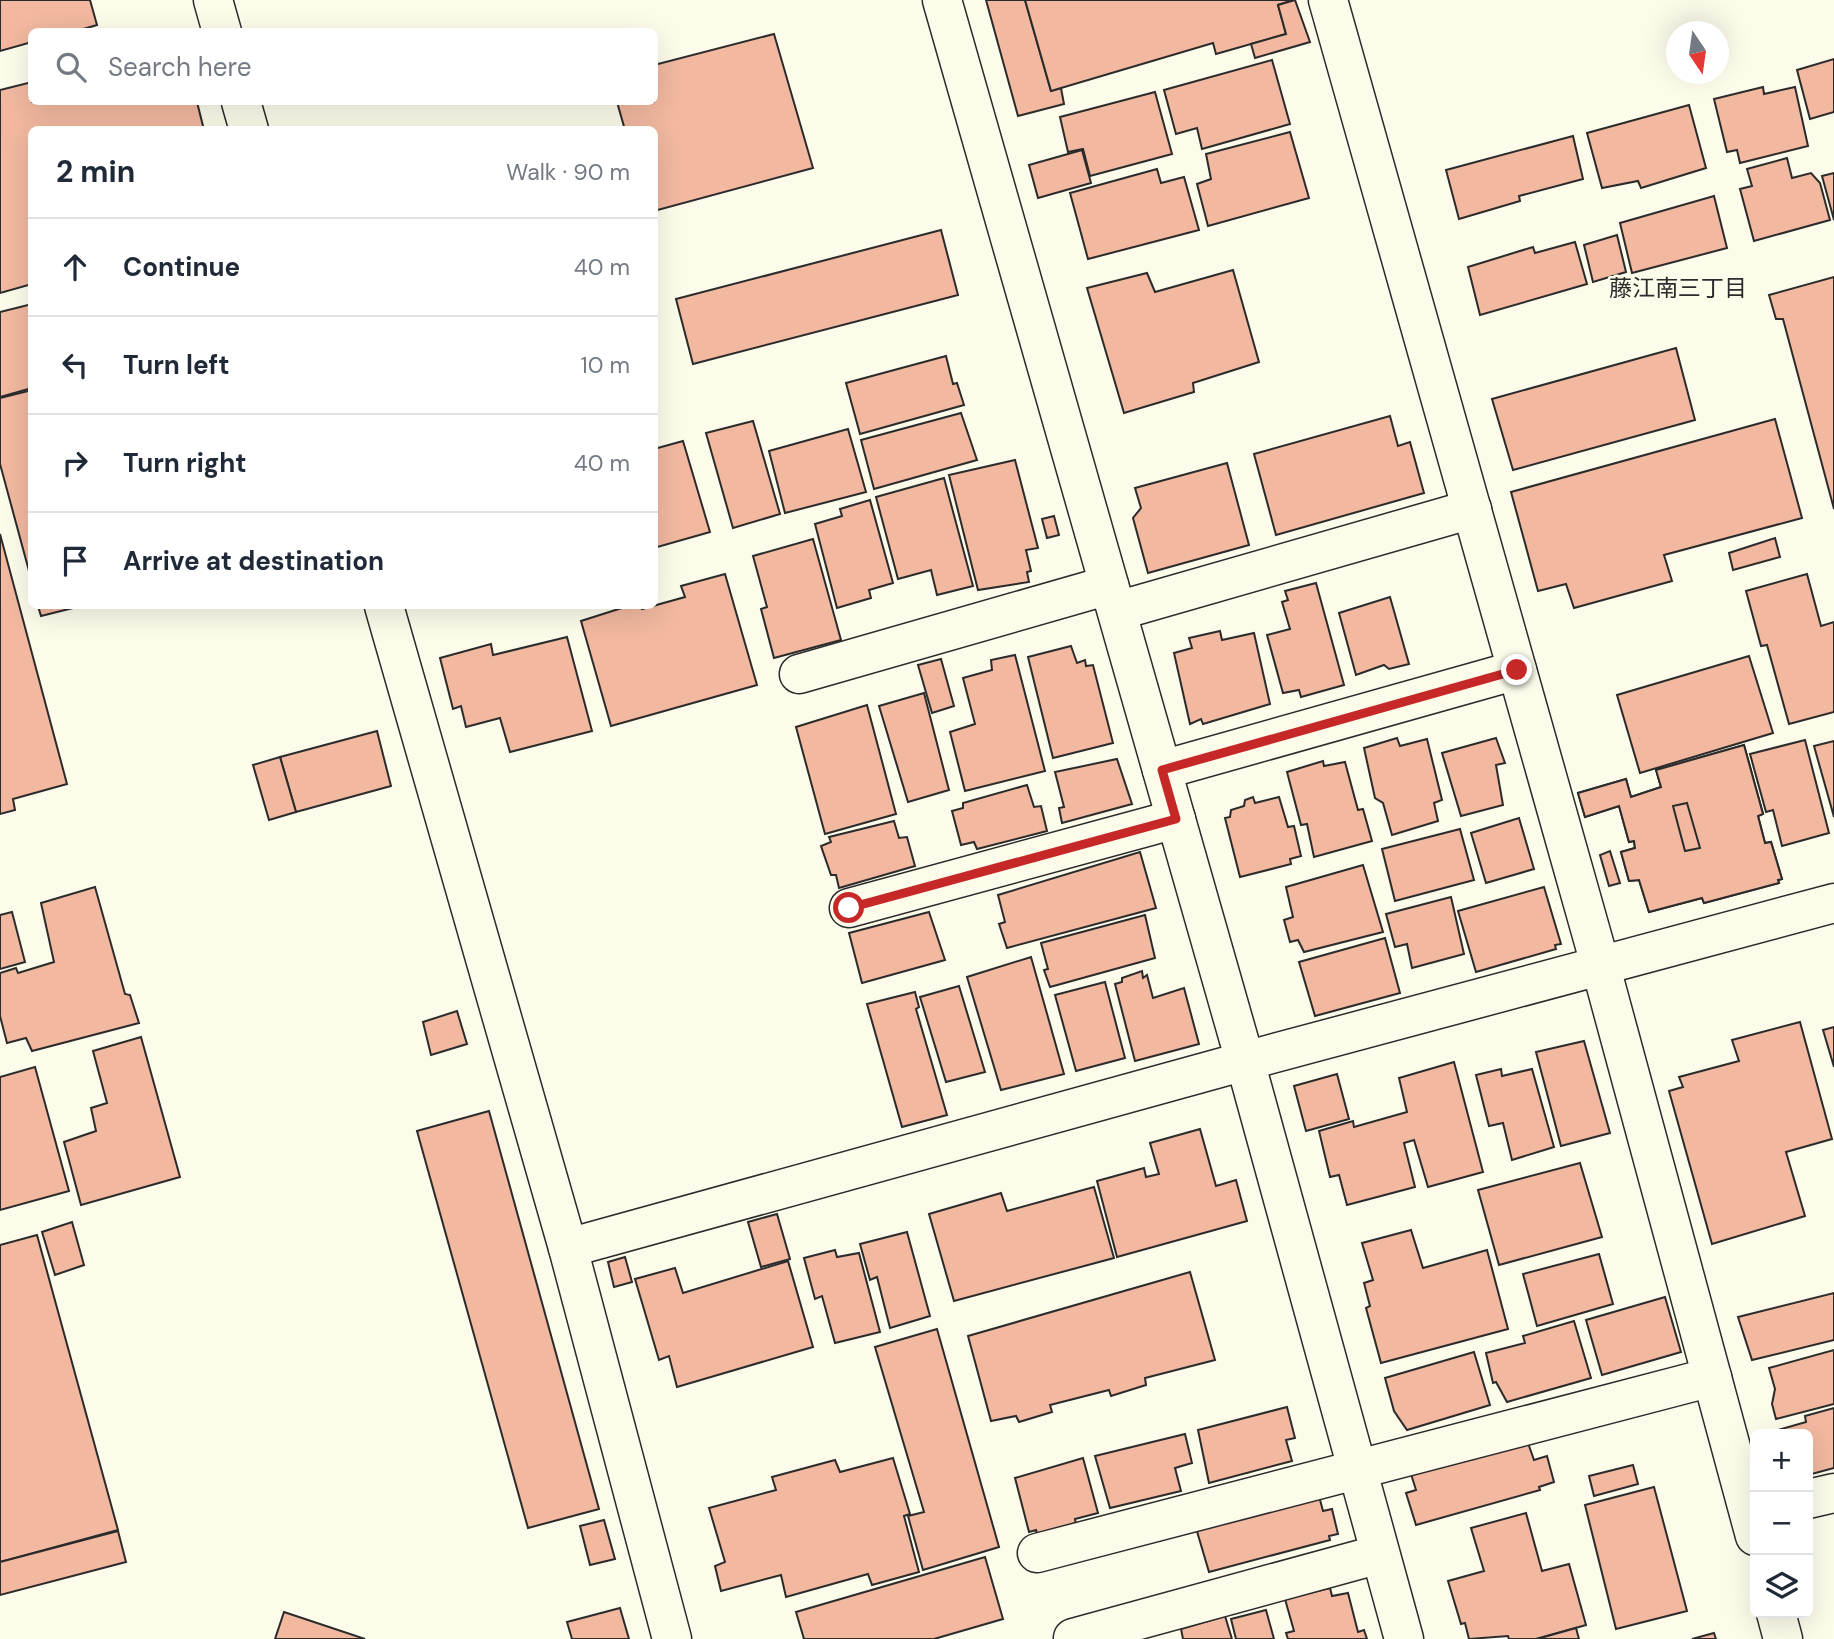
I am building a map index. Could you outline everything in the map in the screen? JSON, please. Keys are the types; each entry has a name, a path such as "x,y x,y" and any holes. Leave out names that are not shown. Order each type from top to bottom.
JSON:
{"street":[{"path":"213,0 221,28"},
{"path":"942,0 1245,1061 1404,1639"},
{"path":"1328,0 1600,964 1750,1510"},
{"path":"243,105 248,126"},
{"path":"799,674 1472,509"},
{"path":"385,609 568,1248 672,1639"},
{"path":"1162,770 1517,670"},
{"path":"849,908 1176,819"},
{"path":"568,1248 1600,964 1834,903"},
{"path":"1037,1553 1712,1377"},
{"path":"1813,1498 1834,1493"},
{"path":"1073,1638 1380,1555"},
{"path":"1777,1618 1783,1639"}],"building":[{"path":"0,0 90,0 97,25 87,28 28,28 28,43 0,51"},
{"path":"986,0 1025,0 1051,91 1061,88 1064,104 1018,116"},
{"path":"1025,0 1293,0 1278,5 1286,34 1216,54 1213,43 1051,91"},
{"path":"1295,0 1310,42 1255,58 1251,44 1286,34 1278,5"},
{"path":"774,34 813,168 658,210 658,126 624,126 618,105 658,105 658,64"},
{"path":"1834,59 1834,112 1810,119 1797,70"},
{"path":"1272,60 1290,124 1202,149 1197,128 1176,134 1164,90"},
{"path":"28,83 28,105 198,105 203,126 28,126 28,285 0,293 0,90"},
{"path":"1763,87 1764,94 1795,87 1808,146 1740,163 1737,150 1727,152 1714,99"},
{"path":"1155,92 1172,154 1090,176 1083,149 1068,152 1060,117"},
{"path":"1689,105 1706,168 1641,188 1638,181 1602,188 1587,133"},
{"path":"1290,132 1309,198 1208,226 1197,184 1211,179 1206,154"},
{"path":"1573,136 1583,179 1519,196 1520,201 1459,219 1446,170"},
{"path":"1082,150 1091,183 1038,198 1029,165"},
{"path":"1787,158 1792,178 1811,173 1820,183 1830,220 1754,241 1740,189 1752,186 1747,169"},
{"path":"1157,169 1161,183 1184,177 1199,230 1088,259 1070,193"},
{"path":"1834,173 1834,220 1822,176"},
{"path":"1714,196 1727,248 1632,273 1620,223"},
{"path":"941,230 958,295 693,364 676,299"},
{"path":"1617,235 1626,272 1593,282 1584,245"},
{"path":"1575,242 1587,284 1480,315 1468,267 1533,247 1535,253"},
{"path":"1233,270 1259,362 1193,383 1194,392 1124,413 1087,288 1147,273 1155,292"},
{"path":"1834,277 1834,509 1783,319 1776,319 1769,295"},
{"path":"28,305 28,389 0,397 0,312"},
{"path":"1676,348 1695,420 1513,470 1492,399"},
{"path":"946,356 953,384 957,383 964,405 860,434 846,383"},
{"path":"28,391 28,567 0,464 0,398"},
{"path":"961,413 977,460 874,489 861,440"},
{"path":"1390,416 1398,446 1410,442 1424,493 1276,535 1254,454"},
{"path":"1775,419 1802,518 1664,555 1672,581 1574,608 1566,584 1538,591 1511,492"},
{"path":"753,421 780,514 733,528 706,433"},
{"path":"848,429 866,492 785,513 769,451"},
{"path":"683,441 710,532 658,547 658,448"},
{"path":"1015,460 1038,548 1026,550 1031,571 1027,572 1029,582 978,590 949,475"},
{"path":"1227,463 1249,545 1148,573 1133,518 1141,508 1135,488"},
{"path":"944,478 973,586 937,595 931,570 898,579 876,497"},
{"path":"870,500 893,583 869,590 871,598 837,608 815,524 842,516 840,509"},
{"path":"1054,516 1059,535 1047,538 1042,519"},
{"path":"0,534 67,784 13,799 15,810 0,814"},
{"path":"1775,538 1780,557 1733,570 1729,553"},
{"path":"813,539 841,640 774,658 761,609 767,607 753,556"},
{"path":"725,574 757,685 611,726 581,621 619,609 658,609 658,605 685,597 681,586"},
{"path":"1807,574 1821,626 1834,622 1834,712 1789,724 1767,645 1761,646 1746,591"},
{"path":"1316,583 1344,685 1301,697 1299,690 1283,693 1267,635 1290,629 1282,602 1288,600 1285,591"},
{"path":"1390,597 1409,664 1389,669 1384,665 1356,675 1339,613"},
{"path":"39,609 69,609 41,616"},
{"path":"1220,631 1222,640 1254,633 1270,704 1203,724 1201,719 1190,724 1174,653 1192,648 1189,638"},
{"path":"567,637 592,731 510,752 500,718 466,727 461,706 453,709 440,658 491,644 493,655"},
{"path":"1071,646 1077,663 1085,660 1086,666 1093,665 1113,743 1053,758 1028,657"},
{"path":"1015,655 1045,771 965,791 950,732 975,724 963,678 992,670 991,660"},
{"path":"1749,656 1773,733 1640,773 1617,695"},
{"path":"941,659 954,706 932,713 918,665"},
{"path":"924,693 949,790 908,802 879,706"},
{"path":"867,705 896,814 825,834 796,727"},
{"path":"377,731 391,786 296,812 280,757"},
{"path":"1397,738 1400,746 1427,739 1442,800 1434,803 1438,821 1392,835 1383,803 1375,798 1364,748"},
{"path":"1496,738 1505,763 1496,765 1503,805 1461,816 1442,753"},
{"path":"1805,740 1829,833 1782,846 1773,810 1766,812 1750,754"},
{"path":"1834,741 1834,817 1814,746"},
{"path":"1744,745 1763,814 1758,816 1765,843 1771,842 1782,879 1778,880 1779,883 1704,903 1702,898 1649,912 1639,880 1629,881 1621,852 1635,848 1634,841 1629,842 1619,806 1585,817 1578,793 1626,779 1631,797 1661,787 1656,770","holes":["1687,803 1700,848 1685,851 1673,806"]},
{"path":"1744,745 1763,814 1758,816 1765,843 1771,842 1782,879 1778,880 1779,883 1704,903 1702,898 1649,912 1639,880 1629,881 1621,852 1635,848 1634,841 1629,842 1619,806 1585,817 1578,793 1626,779 1631,797 1661,787 1656,770"},
{"path":"280,757 296,812 269,820 253,765"},
{"path":"1117,759 1132,804 1062,823 1059,808 1064,807 1055,772"},
{"path":"1323,761 1324,766 1345,762 1358,810 1363,809 1372,841 1314,857 1307,824 1301,825 1287,772"},
{"path":"1027,785 1034,807 1041,806 1047,831 977,849 974,842 961,845 952,811 963,808 963,803"},
{"path":"1253,797 1255,803 1279,797 1288,827 1294,826 1301,856 1290,859 1291,864 1240,877 1225,818 1230,817 1231,810 1244,806 1245,800"},
{"path":"1687,803 1700,848 1685,851 1673,806"},
{"path":"1519,818 1534,869 1486,883 1471,833"},
{"path":"894,821 899,838 907,837 915,866 839,888 836,875 831,875 821,846 831,842 829,837"},
{"path":"1460,829 1474,880 1395,901 1382,849"},
{"path":"1610,851 1620,883 1609,886 1600,855"},
{"path":"1140,852 1156,908 1007,948 999,924 1005,922 998,895"},
{"path":"1363,865 1383,932 1304,952 1298,940 1290,942 1284,920 1293,917 1286,887"},
{"path":"95,887 125,994 130,995 139,1023 32,1051 26,1038 7,1043 0,1016 0,973 16,968 18,973 54,962 41,903"},
{"path":"1544,887 1561,944 1555,945 1556,949 1476,972 1458,911"},
{"path":"1451,897 1464,954 1412,968 1407,944 1395,947 1386,914"},
{"path":"12,912 25,962 0,969 0,915"},
{"path":"929,912 945,960 862,983 849,933"},
{"path":"1145,915 1155,958 1050,987 1044,970 1048,969 1041,943"},
{"path":"1385,938 1400,993 1315,1016 1299,962"},
{"path":"1031,957 1064,1074 1001,1090 967,977"},
{"path":"1142,971 1143,978 1147,975 1153,998 1184,988 1199,1044 1135,1061 1115,984 1122,982 1122,978"},
{"path":"1105,982 1125,1058 1076,1071 1055,995"},
{"path":"959,986 985,1072 946,1082 920,997"},
{"path":"915,992 919,1007 916,1009 947,1115 902,1127 867,1004"},
{"path":"457,1011 467,1044 431,1055 423,1022"},
{"path":"1800,1022 1832,1139 1786,1152 1805,1216 1712,1244 1669,1091 1683,1087 1679,1077 1739,1061 1732,1040"},
{"path":"1834,1027 1834,1067 1823,1030"},
{"path":"141,1037 180,1177 81,1205 64,1142 96,1131 91,1108 107,1103 93,1051"},
{"path":"1584,1041 1610,1133 1561,1146 1536,1052"},
{"path":"1454,1062 1483,1172 1428,1187 1414,1140 1404,1143 1415,1187 1347,1205 1339,1175 1330,1177 1319,1131 1353,1121 1354,1127 1407,1112 1399,1078"},
{"path":"35,1067 69,1191 0,1210 0,1077"},
{"path":"1501,1069 1502,1076 1532,1069 1554,1147 1512,1160 1503,1123 1489,1126 1476,1075"},
{"path":"1337,1074 1349,1119 1306,1131 1294,1086"},
{"path":"489,1111 599,1509 528,1528 417,1131"},
{"path":"1200,1129 1216,1186 1236,1180 1247,1221 1117,1257 1097,1181 1144,1168 1146,1177 1159,1174 1150,1143"},
{"path":"1580,1163 1602,1237 1499,1265 1478,1190"},
{"path":"1094,1187 1114,1258 954,1301 929,1214 1001,1193 1007,1211"},
{"path":"777,1214 790,1259 761,1267 748,1222"},
{"path":"72,1222 84,1265 55,1275 42,1232"},
{"path":"1411,1230 1423,1268 1487,1250 1508,1329 1381,1363 1366,1308 1370,1306 1364,1283 1373,1280 1362,1243"},
{"path":"907,1232 930,1316 890,1328 877,1277 870,1280 860,1244"},
{"path":"37,1235 118,1530 0,1562 0,1245"},
{"path":"835,1250 837,1257 859,1253 880,1332 835,1343 822,1296 815,1299 804,1258"},
{"path":"1599,1254 1613,1304 1537,1326 1523,1274"},
{"path":"625,1257 632,1282 614,1287 608,1262"},
{"path":"788,1261 813,1347 677,1387 669,1356 659,1360 635,1279 675,1268 683,1293"},
{"path":"1190,1272 1215,1360 1145,1378 1146,1385 1111,1396 1109,1390 1050,1405 1052,1412 1019,1422 1016,1416 991,1421 968,1336"},
{"path":"1834,1293 1834,1340 1752,1360 1738,1317"},
{"path":"1665,1297 1681,1352 1602,1375 1586,1320"},
{"path":"1574,1321 1591,1378 1507,1402 1496,1382 1493,1383 1486,1353 1525,1343 1523,1336"},
{"path":"937,1329 999,1547 923,1570 908,1516 924,1512 875,1347"},
{"path":"1834,1350 1834,1404 1776,1419 1772,1404 1775,1389 1769,1368"},
{"path":"1474,1352 1490,1405 1407,1430 1394,1411 1385,1378"},
{"path":"1287,1407 1295,1438 1286,1440 1292,1461 1209,1483 1198,1430"},
{"path":"1834,1408 1834,1468 1813,1474 1813,1429 1782,1429 1806,1422 1805,1416"},
{"path":"1185,1434 1192,1463 1175,1468 1181,1491 1110,1508 1095,1456"},
{"path":"1528,1443 1534,1460 1547,1456 1554,1482 1539,1487 1540,1490 1416,1525 1406,1493 1416,1490 1411,1474"},
{"path":"893,1458 910,1514 904,1516 919,1572 872,1585 868,1574 786,1597 781,1575 721,1591 715,1566 725,1562 709,1508 776,1490 772,1477 835,1460 840,1472"},
{"path":"1083,1458 1098,1513 1075,1519 1076,1526 1038,1537 1036,1530 1029,1532 1015,1478"},
{"path":"1633,1465 1638,1484 1594,1496 1589,1476"},
{"path":"1654,1487 1687,1611 1616,1629 1585,1505"},
{"path":"1319,1496 1323,1511 1332,1509 1338,1534 1329,1536 1330,1540 1209,1572 1196,1528"},
{"path":"1526,1513 1542,1571 1569,1564 1586,1625 1536,1639 1509,1639 1508,1636 1469,1639 1465,1623 1461,1624 1448,1581 1484,1571 1471,1528"},
{"path":"604,1520 615,1559 590,1565 580,1526"},
{"path":"118,1531 126,1562 0,1595 0,1562"},
{"path":"985,1557 1003,1619 934,1639 804,1639 796,1612"},
{"path":"1330,1588 1332,1596 1348,1593 1358,1632 1364,1630 1367,1639 1288,1639 1286,1633 1294,1631 1285,1599"},
{"path":"620,1608 629,1639 572,1639 567,1622"},
{"path":"1266,1610 1274,1639 1236,1639 1231,1619"},
{"path":"284,1612 365,1639 275,1639"},
{"path":"1225,1616 1232,1639 1183,1639 1181,1629"},
{"path":"1576,1628 1579,1639 1537,1639"},
{"path":"1714,1633 1716,1639 1692,1639"}],"district":[{"name":"藤江南三丁目","path":"1678,288"}],"route":[{"path":"849,908 1176,819 1162,770 1517,670"}]}
